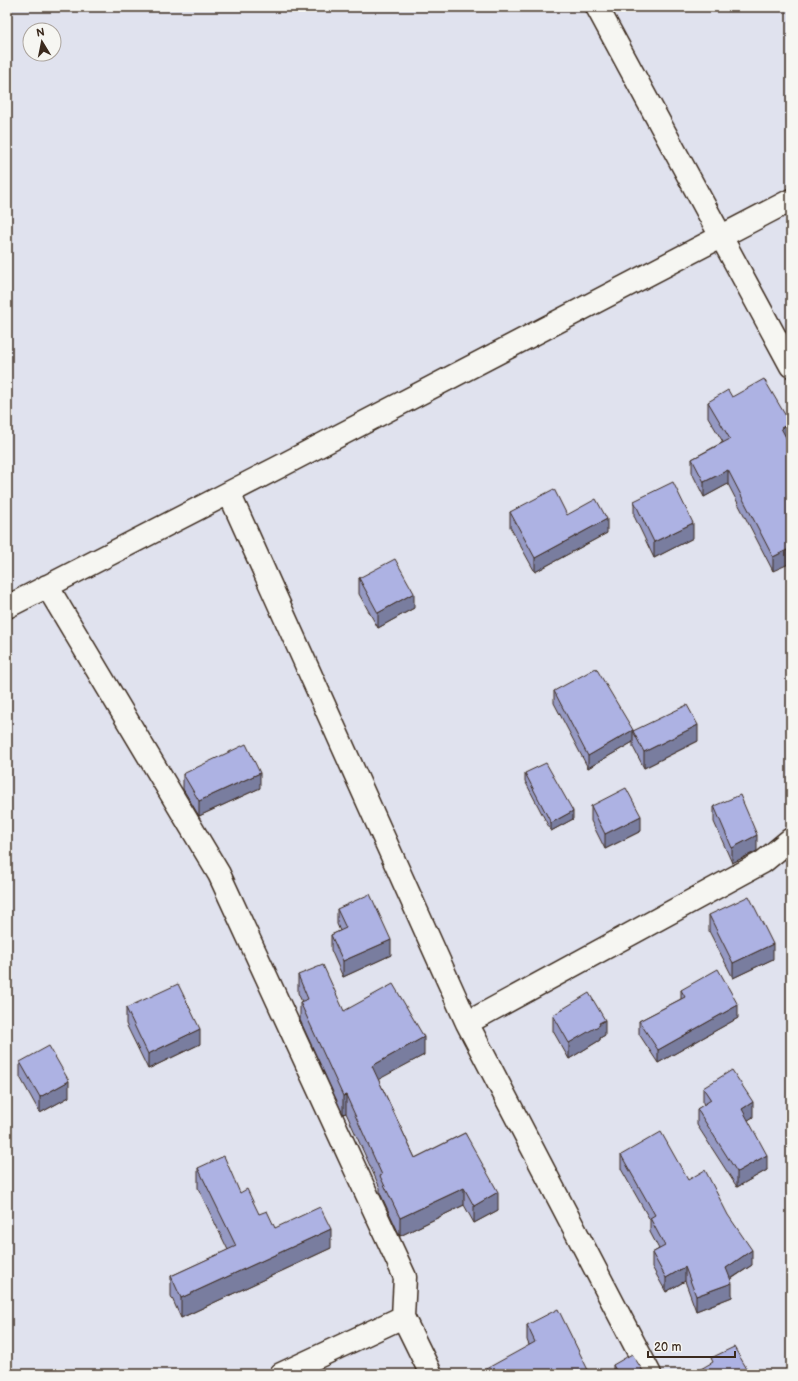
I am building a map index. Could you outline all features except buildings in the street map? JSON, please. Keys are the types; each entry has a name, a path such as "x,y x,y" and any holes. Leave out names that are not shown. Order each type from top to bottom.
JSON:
{"street":[{"path":"597,7 791,366"},
{"path":"7,607 791,200"},
{"path":"229,493 467,1023 650,1374"},
{"path":"47,586 219,874 405,1277 403,1317 431,1374"},
{"path":"467,1023 763,862 791,839"},
{"path":"281,1374 403,1317"}]}
